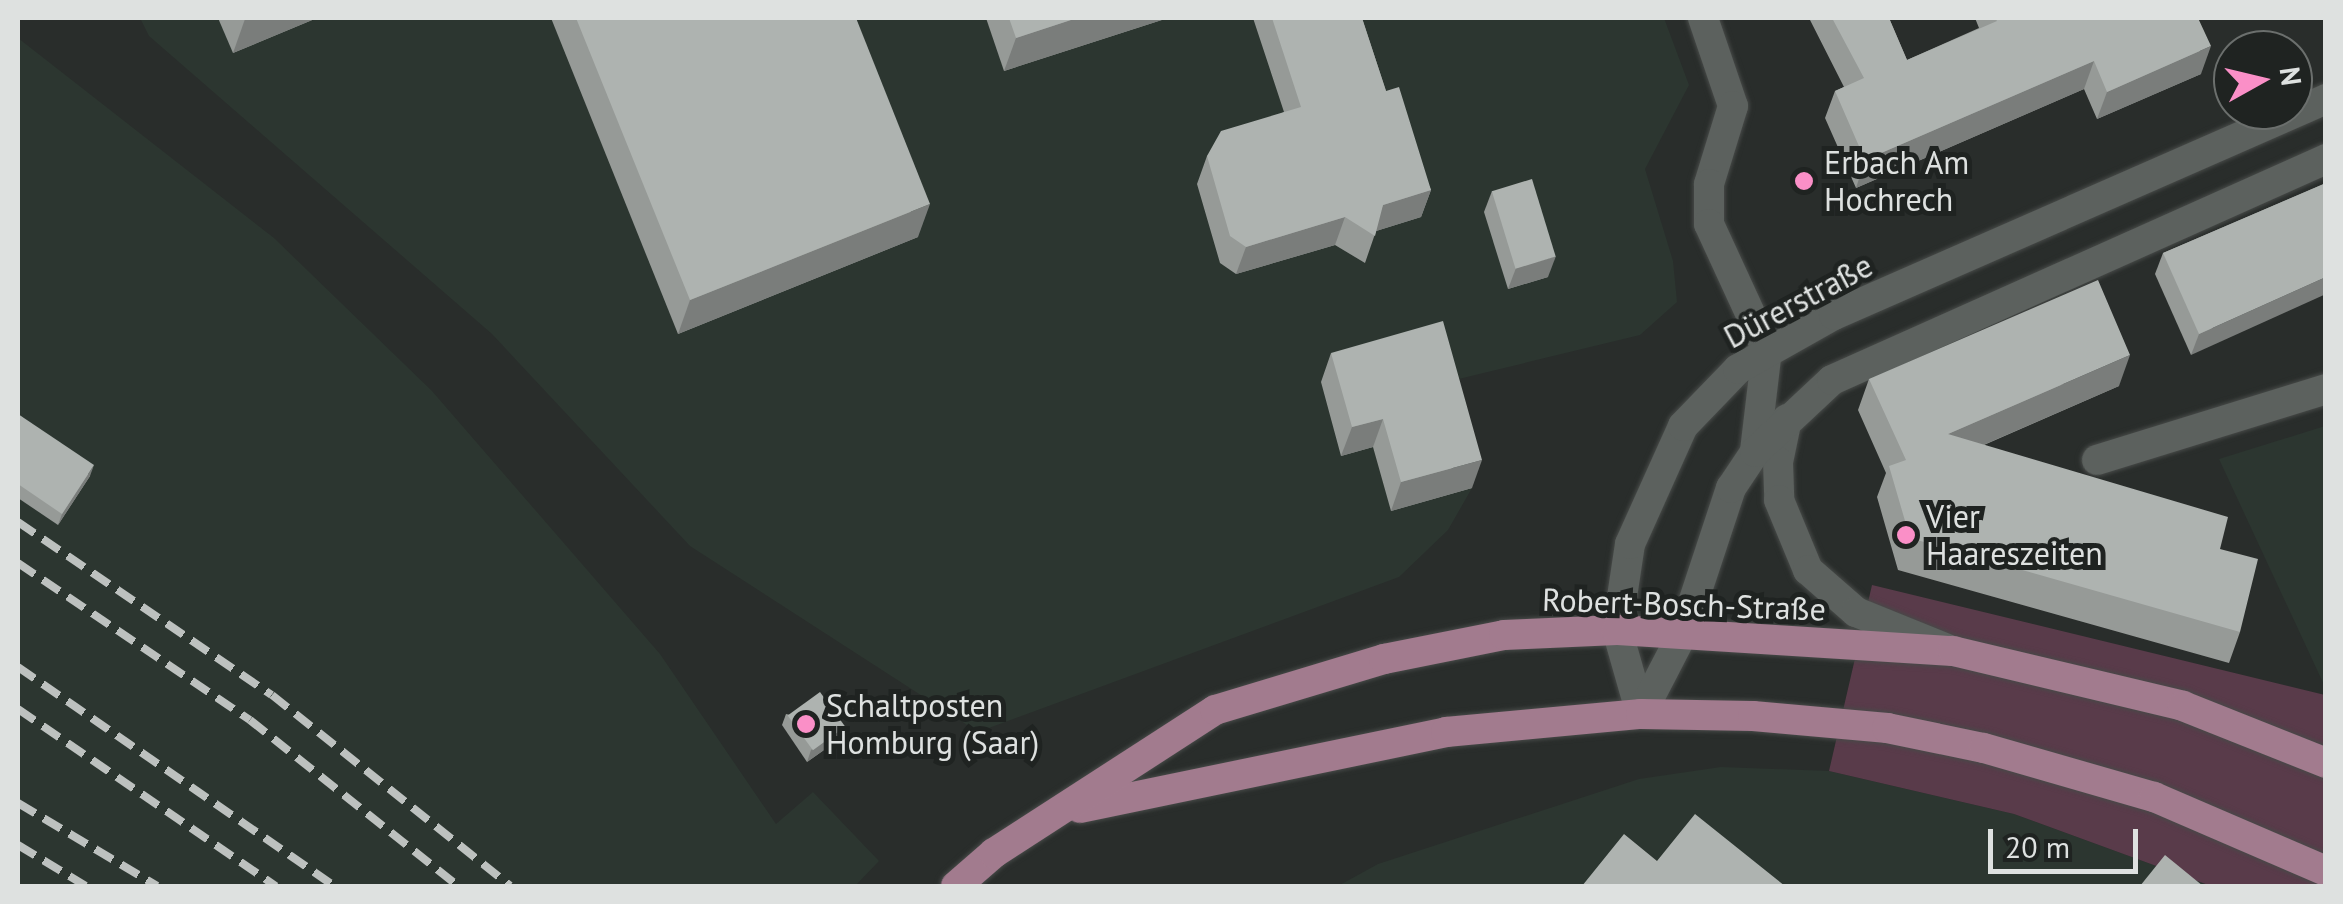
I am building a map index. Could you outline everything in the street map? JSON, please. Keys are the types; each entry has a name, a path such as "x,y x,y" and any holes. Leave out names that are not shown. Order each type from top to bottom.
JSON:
{"main road":[{"name":"Robert-Bosch-Straße","path":"958,884 994,853 1063,813 1215,710 1276,688 1504,635 1617,630 1953,651 2049,669 2183,706 2326,763"},
{"name":"Robert-Bosch-Straße","path":"1063,813 1286,762 1446,732 1641,714 1819,720 1984,748 2154,797 2326,872"}],"street":[{"path":"1703,18 1733,106 1709,184 1709,224 1767,350 1765,409 1755,452"},
{"name":"Dürerstraße","path":"1641,714 1617,630 1630,544 1683,426 1738,369 1767,350 2326,98"},
{"path":"1641,714 1684,633 1731,488 1755,452 1787,418 1864,360 2326,159"},
{"path":"2097,460 2326,389"},
{"path":"1787,418 1778,462 1780,500 1808,570 1856,612 1953,651"}],"shaded area":[{"path":"140,18 1664,18 1689,85 1645,169 1673,261 1677,302 1640,335 1442,383 1472,488 1448,530 1399,577 978,732 690,546 492,334 149,36"},
{"path":"18,38 274,238 432,391 660,654 776,824 813,792 879,861 855,886 18,886"},
{"path":"2326,426 2325,687 2219,459"},
{"path":"1872,585 2325,695 2325,886 2211,886 2014,814 1829,771"},
{"path":"1721,767 1829,771 2014,814 2211,886 1338,886 1378,864 1639,779"}],"building":[{"path":"576,18 856,18 930,204 690,300"},
{"path":"1009,18 1077,18 1016,38"},
{"path":"1272,18 1362,18 1386,91 1399,87 1431,190 1383,205 1375,236 1345,217 1246,247 1230,236 1207,156 1221,131 1301,107"},
{"path":"1832,18 1889,18 1907,60 1997,21 1995,18 2198,18 2211,46 2107,92 2094,61 1865,160 1835,91 1864,78"},
{"path":"1532,179 1556,256 1516,269 1492,191"},
{"path":"2326,183 2326,277 2199,334 2163,253"},
{"path":"2098,280 2130,355 1948,434 2228,517 2220,549 2258,559 2240,632 1910,538 1889,466 1906,460 1869,379"},
{"path":"1443,321 1482,460 1401,482 1383,419 1352,427 1331,353"},
{"path":"18,414 94,465 62,514 18,484"},
{"path":"820,692 845,727 813,750 788,716"},
{"path":"1695,814 1785,886 1582,886 1624,834 1657,861"},
{"path":"2165,855 2203,886 2140,886"}],"railway":[{"path":"18,522 272,695 510,886"},
{"path":"18,563 250,720 458,886"},
{"path":"18,667 334,886"},
{"path":"18,709 276,886"},
{"path":"18,803 157,886"},
{"path":"18,845 86,886"}],"place":[{"name":"Erbach Am Hochrech","path":"1804,181"},
{"name":"Vier Haareszeiten","path":"1906,535"},
{"name":"Schaltposten Homburg (Saar)","path":"806,724"}]}
